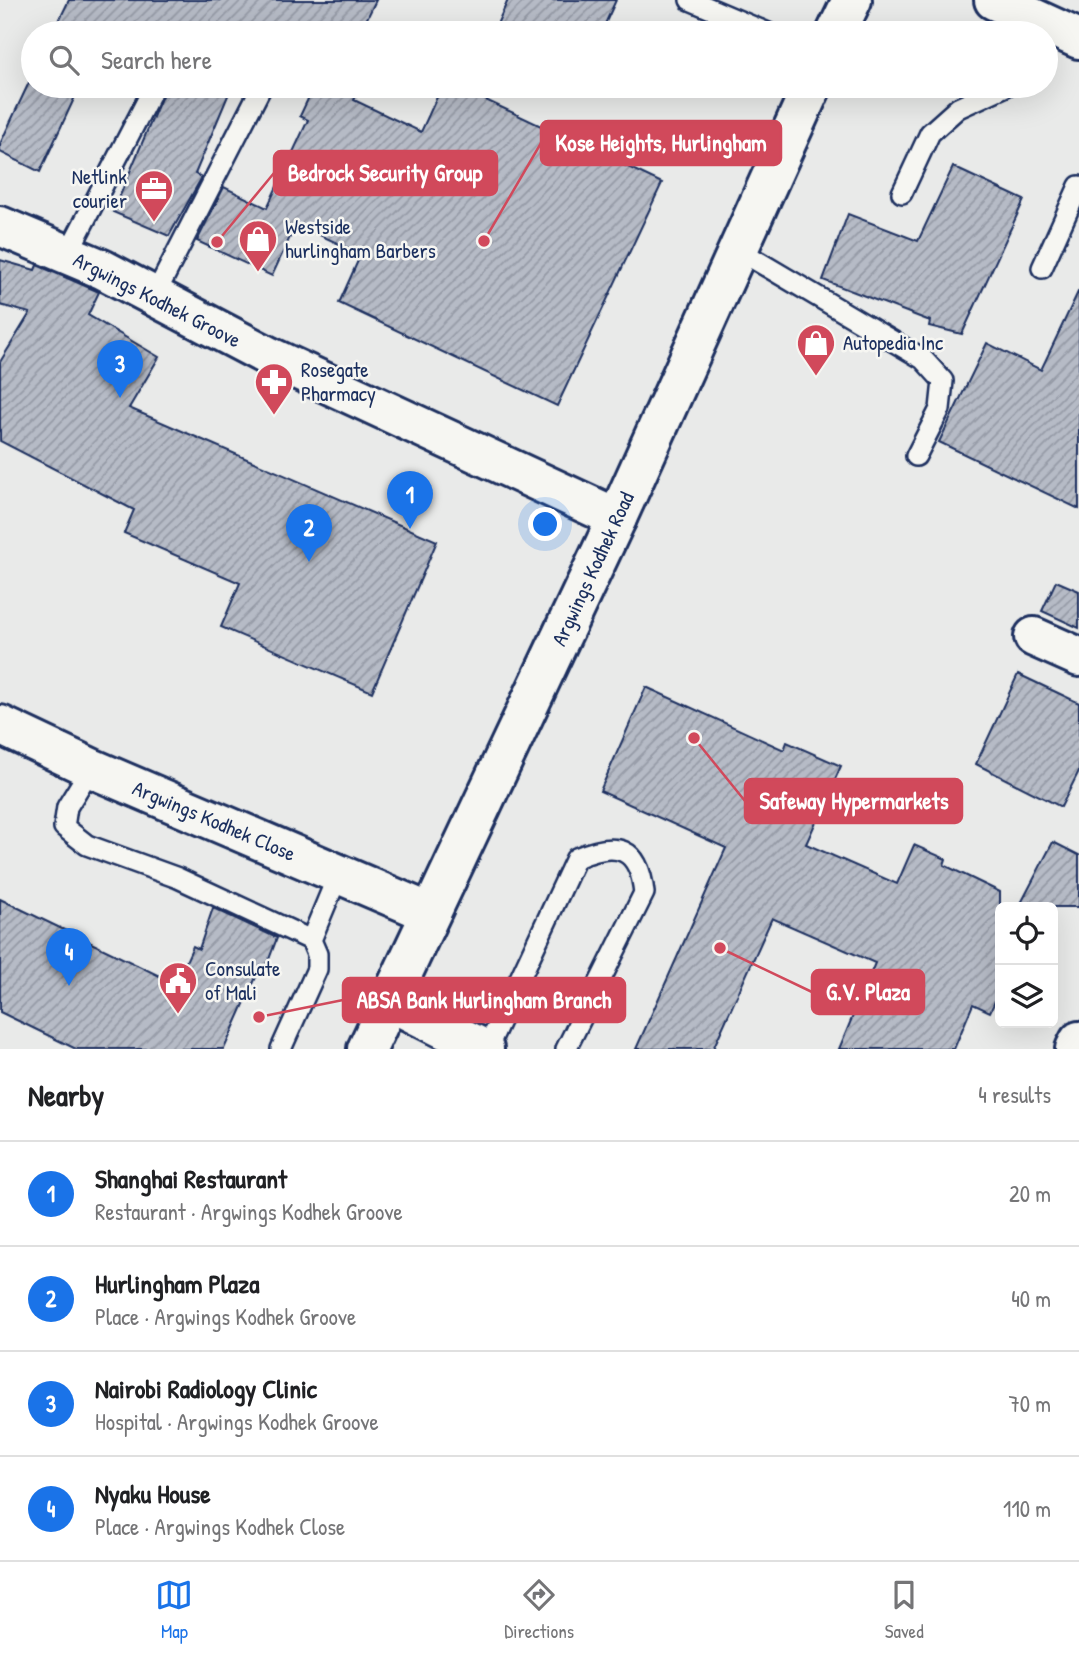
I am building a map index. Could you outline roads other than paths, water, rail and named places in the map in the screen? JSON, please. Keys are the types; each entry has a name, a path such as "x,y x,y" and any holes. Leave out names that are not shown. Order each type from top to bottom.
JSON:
{"street":[{"path":"994,0 1027,21"},
{"path":"1058,33 1079,39"},
{"name":"Argwings Kodhek Road","path":"367,1049 618,518 806,98"},
{"name":"Argwings Kodhek Groove","path":"0,226 102,269 268,356 618,518"},
{"path":"1034,637 1079,657"},
{"name":"Argwings Kodhek Close","path":"0,725 91,768 430,913"},
{"path":"389,1001 486,1049"},
{"path":"1075,1049 1079,1041"}],"lane":[{"path":"690,0 740,21"},
{"path":"67,255 148,98"},
{"path":"154,297 256,98"},
{"path":"902,193 930,133 958,108 980,98"},
{"path":"1042,268 1079,186"},
{"path":"737,249 923,359 943,382 940,409 916,456"},
{"path":"91,768 67,807 64,827 87,845 178,878 311,940 317,954 317,969 281,1049"},
{"path":"486,1049 576,858 601,847 631,855 642,869 644,893 566,1049"},
{"path":"311,940 338,875"}],"place":[{"name":"Netlink courier","path":"154,223"},
{"name":"Kose Heights, Hurlingham","path":"484,241"},
{"name":"Bedrock Security Group","path":"217,242"},
{"name":"Westside hurlingham Barbers","path":"258,273"},
{"name":"Autopedia Inc","path":"816,377"},
{"name":"Nairobi Radiology Clinic","path":"120,398"},
{"name":"Rosegate Pharmacy","path":"274,416"},
{"name":"Shanghai Restaurant","path":"410,529"},
{"name":"Hurlingham Plaza","path":"309,562"},
{"name":"Safeway Hypermarkets","path":"694,738"},
{"name":"G.V. Plaza","path":"720,948"},
{"name":"Nyaku House","path":"69,986"},
{"name":"Consulate of Mali","path":"178,1015"},
{"name":"ABSA Bank Hurlingham Branch","path":"259,1017"}]}
